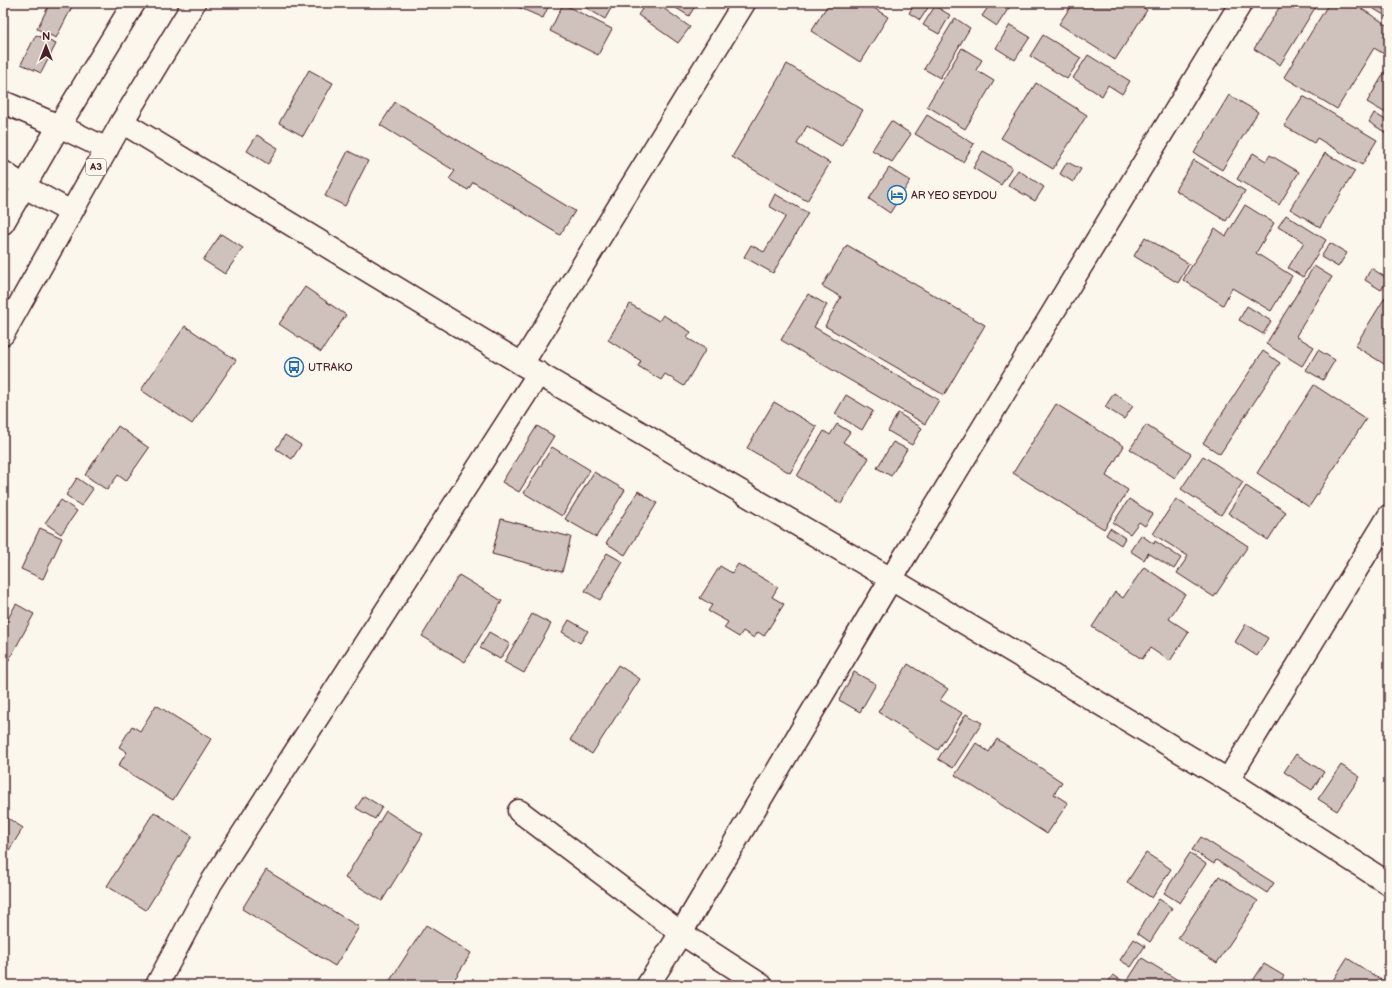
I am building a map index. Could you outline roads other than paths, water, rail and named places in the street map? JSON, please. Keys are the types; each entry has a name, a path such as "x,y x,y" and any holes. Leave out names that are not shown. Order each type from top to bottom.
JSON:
{"main road":[{"path":"3,222 23,186 134,3"},
{"name":"A3","path":"3,334 122,122 194,3"},
{"path":"157,985 211,883 531,368 744,3"},
{"path":"648,985 681,933 891,579 1241,3"},
{"path":"3,102 107,149"},
{"path":"122,122 531,368 891,579 1228,780 1389,884"},
{"path":"3,172 23,186 71,212"},
{"path":"1228,780 1389,516"},
{"path":"520,811 681,933 760,985"}],"place":[{"name":"AR YEO SEYDOU","path":"897,195"},
{"name":"UTRAKO","path":"294,367"}]}
